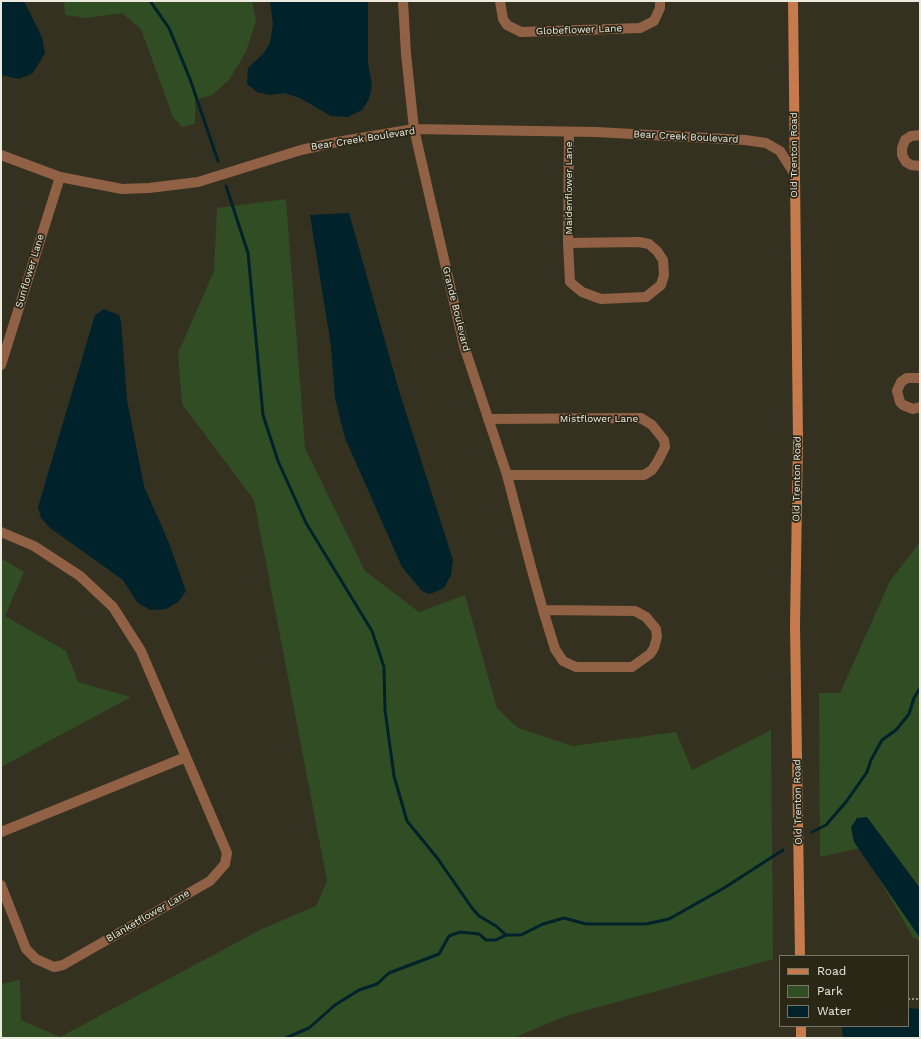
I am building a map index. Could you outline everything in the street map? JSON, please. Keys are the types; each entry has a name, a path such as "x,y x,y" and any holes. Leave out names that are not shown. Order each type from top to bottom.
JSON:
{"main road":[{"name":"Old Trenton Road","path":"793,1 798,441 795,625 800,955"},
{"path":"801,1027 801,1038"}],"street":[{"name":"Grande Boulevard","path":"403,1 406,54 414,129 464,346 507,476 543,610 555,649 562,661 570,666 632,667 650,654 654,648 657,637 656,630 646,617 635,611 543,610"},
{"name":"Globeflower Lane","path":"500,1 503,19 507,25 521,32 640,28 654,21 660,8 660,1"},
{"name":"Bear Creek Boulevard","path":"1,155 60,177 122,189 149,188 198,182 301,150 337,142 414,129 569,133 596,132 745,140 766,143 780,152 794,173"},
{"name":"Maidenflower Lane","path":"568,243 639,242 649,244 657,251 663,260 664,275 661,285 646,297 601,299 586,294 570,282 568,243 569,133"},
{"path":"920,135 911,136 905,140 902,148 902,155 906,162 911,165 920,166"},
{"name":"Sunflower Lane","path":"1,365 60,177"},
{"path":"920,378 907,378 901,382 897,391 900,402 903,405 913,409 920,407"},
{"name":"Mistflower Lane","path":"488,419 641,418 652,425 664,440 665,447 658,461 652,470 644,476 507,476"},
{"name":"Blanketflower Lane","path":"1,532 34,546 80,576 113,607 141,651 227,853 226,864 210,881 66,963 54,967 36,959 26,949 1,885"},
{"path":"1,832 186,757"}],"path":[{"path":"909,999 920,999"}],"green space":[{"path":"64,1 252,1 256,21 246,52 229,80 212,95 195,100 195,124 182,127 173,117 141,29 122,13 87,18 65,15"},
{"path":"286,199 305,448 365,571 419,612 465,595 497,708 518,728 573,746 676,732 692,770 771,730 773,959 566,1016 513,1038 1,1038 1,984 20,980 21,1020 60,1037 262,929 316,906 327,881 254,500 182,404 178,353 214,271 217,208"},
{"path":"920,542 920,941 913,937 861,848 820,857 819,693 840,693 890,581"},
{"path":"1,558 24,572 5,616 66,651 78,682 131,697 1,767"}],"water":[{"path":"1,1 24,1 42,37 45,53 33,73 19,79 1,75"},
{"path":"270,1 368,1 368,63 372,85 369,99 362,110 348,117 331,116 300,98 284,93 270,95 257,92 247,84 248,68 263,54 270,43 273,24"},
{"path":"349,213 400,394 453,560 451,575 444,588 430,594 422,591 402,567 345,438 335,398 331,346 310,215"},
{"path":"104,309 119,315 121,321 127,400 144,486 169,543 186,591 178,602 166,609 150,610 137,602 123,580 50,528 41,518 38,507 95,315"},
{"path":"867,817 920,888 920,938 854,842 851,827 857,818"},
{"path":"909,1008 920,1009 920,1038 843,1038 842,1027 909,1027"}],"waterway":[{"path":"150,1 169,28 190,79 218,161"},
{"path":"226,186 248,253 263,415 278,461 306,523 372,631 384,667 385,710 394,776 407,821 438,859 472,908 479,916 496,926 506,935"},
{"path":"812,832 826,825 846,802 867,772 871,760 882,740 896,730 909,714 914,698 920,688"},
{"path":"286,1038 309,1028 335,1005 359,990 377,984 389,973 439,954 449,936 460,932 479,934 486,940 496,940 506,935 521,935 543,924 564,918 586,924 646,924 669,919 724,888 783,850"}]}
